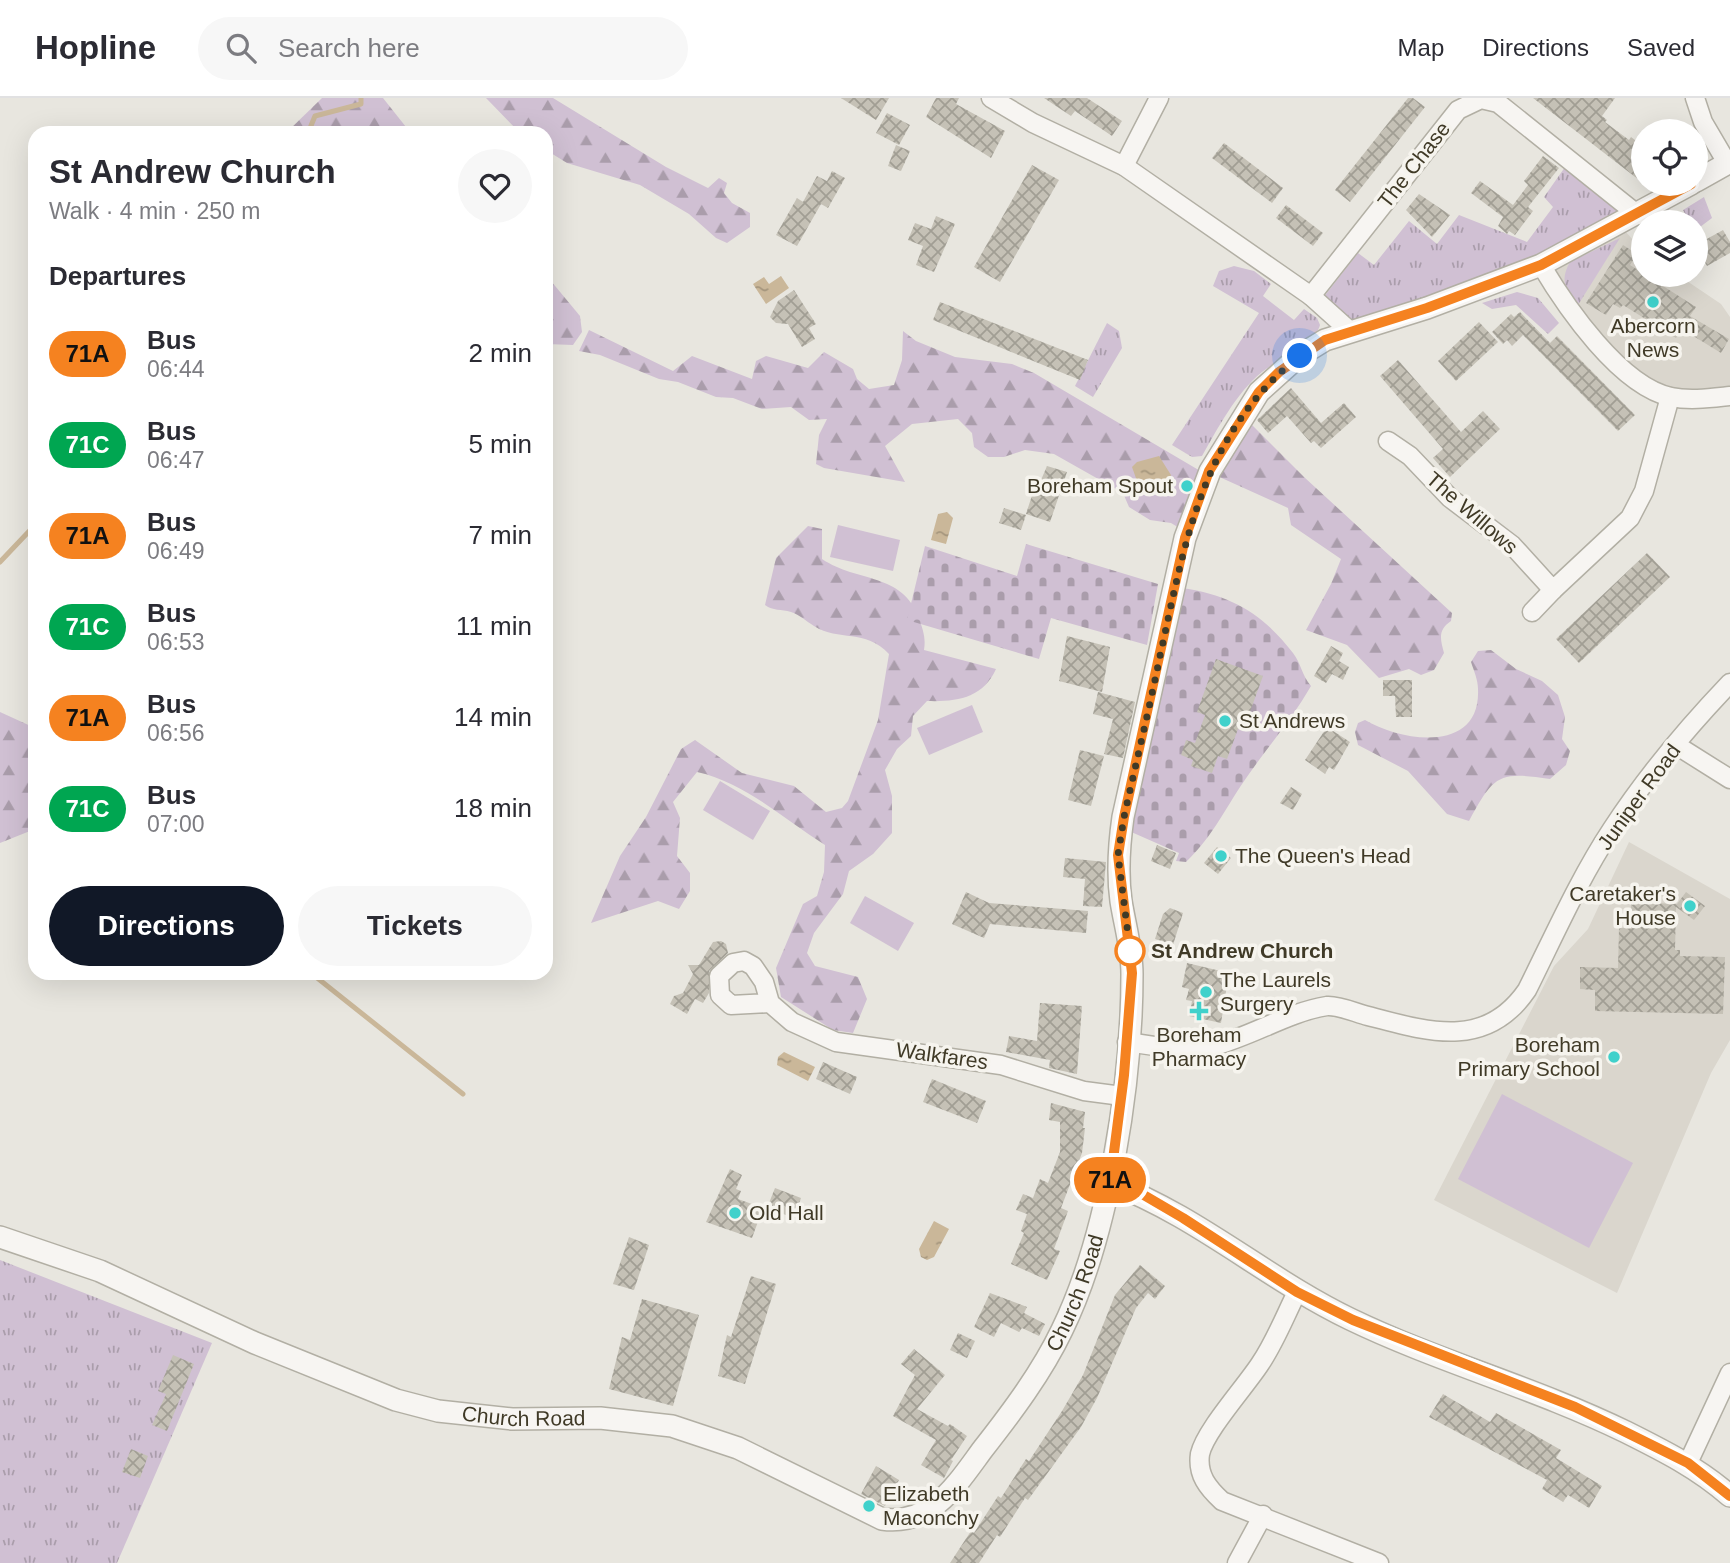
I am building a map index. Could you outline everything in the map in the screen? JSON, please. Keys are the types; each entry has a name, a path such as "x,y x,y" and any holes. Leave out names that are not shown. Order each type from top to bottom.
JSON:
{"street":[{"path":"991,98 1033,123 1124,166 1311,296 1351,332"},
{"path":"1124,166 1159,98"},
{"path":"1695,98 1703,122 1728,162 1708,174"},
{"name":"The Chase","path":"1311,296 1458,110 1481,99 1497,101 1632,210"},
{"name":"Church Road","path":"1647,210 1670,196"},
{"name":"Church Road","path":"0,1237 100,1271 218,1327 396,1400 438,1411 512,1419 600,1418 673,1426 738,1448 882,1519 898,1521 922,1515 951,1491 1008,1417 1046,1359 1075,1300 1094,1245 1110,1183 1122,1096 1132,973 1118,855 1185,538 1209,471 1259,392 1300,356 1325,340 1541,265 1631,219"},
{"path":"1541,265 1572,314 1629,374 1670,397 1730,396"},
{"path":"1532,611 1630,518 1644,491 1670,397"},
{"name":"The Willows","path":"1388,441 1410,456 1450,498 1512,545 1553,590"},
{"name":"Juniper Road","path":"1127,1042 1190,1049 1215,1046 1304,1012 1330,1006 1412,1026 1461,1032 1493,1025 1515,1007 1527,990 1610,831 1676,745 1730,683"},
{"path":"1676,745 1730,779"},
{"name":"Walkfares","path":"770,1003 792,1022 836,1042 1001,1065 1084,1091 1122,1096"},
{"path":"1110,1183 1142,1194 1297,1292 1353,1320 1575,1407 1688,1463 1730,1496"},
{"path":"1297,1292 1262,1362 1208,1435 1200,1454 1200,1472 1208,1488 1222,1501 1379,1563"},
{"path":"1688,1463 1730,1373"},
{"path":"1237,1563 1263,1515"}],"shaded area":[{"path":"1624,230 1631,238 1631,287 1696,287 1721,304 1730,317 1730,392 1671,394 1633,373 1581,318 1549,268"},
{"name":"Boreham Primary School","path":"1629,842 1730,899 1730,1040 1711,1073 1617,1293 1434,1200 1554,966 1588,929"}],"green space":[{"path":"322,98 383,98 405,126 293,126"},
{"path":"486,98 553,98 666,167 708,188 719,178 727,183 724,193 732,203 750,213 750,227 727,243 716,238 689,214 640,185 567,163 553,154 553,126 513,126"},
{"path":"1570,160 1632,210 1631,218 1351,332 1323,298 1358,253 1374,265 1409,221 1437,244 1459,215 1527,242 1553,207 1544,197"},
{"path":"1704,197 1712,218 1708,221 1708,210 1683,210"},
{"path":"1620,238 1578,305 1565,285 1565,275 1570,262"},
{"path":"1234,266 1254,271 1271,284 1263,296 1294,320 1304,309 1317,318 1320,325 1304,344 1253,380 1228,411 1202,456 1192,457 1172,445 1259,313 1213,286 1219,271"},
{"path":"553,283 580,316 582,332 573,345 553,344"},
{"path":"1517,292 1538,298 1559,323 1548,334 1516,305 1492,309 1482,303"},
{"path":"1107,323 1119,331 1122,348 1093,397 1075,386"},
{"path":"589,330 673,371 692,356 752,379 756,361 766,356 808,368 824,352 853,369 857,379 869,389 894,385 902,360 903,331 916,341 955,357 1012,364 1034,373 1202,472 1181,529 1171,523 1150,520 1129,507 1123,493 1054,454 1025,450 1004,457 988,457 974,447 972,433 958,419 912,424 885,446 905,482 824,468 816,464 819,435 827,419 809,420 791,407 762,409 733,398 716,397 678,382 659,379 600,355 579,351"},
{"path":"1247,420 1304,477 1452,613 1451,621 1441,635 1444,653 1434,670 1421,675 1409,669 1379,678 1347,645 1306,630 1341,559 1291,525 1288,508 1215,475"},
{"path":"838,525 900,540 893,571 830,557"},
{"path":"808,526 822,529 822,559 836,567 890,585 902,593 919,618 924,650 996,669 991,679 976,692 959,699 927,701 913,716 911,736 897,749 885,770 892,796 892,833 873,854 849,871 843,894 814,933 807,953 815,966 858,977 867,999 853,1033 833,1030 781,997 776,968 803,904 817,896 824,872 825,845 732,784 697,772 673,802 680,818 677,856 690,873 690,891 679,909 658,901 591,923 620,856 646,817 681,749 695,740 742,773 794,786 826,812 842,808 848,801 878,720 889,654 871,641 823,631 794,613 765,605 776,558"},
{"path":"1026,544 1158,584 1147,645 1051,618 1039,659 907,620 925,546 1017,576"},
{"path":"1183,588 1216,596 1245,608 1257,617 1270,627 1293,653 1311,686 1213,830 1186,862 1176,861 1179,853 1129,831"},
{"path":"1491,650 1516,669 1542,681 1558,695 1565,717 1562,739 1570,751 1566,765 1550,779 1518,776 1499,780 1485,794 1469,821 1447,814 1408,771 1358,745 1355,732 1358,723 1365,720 1399,734 1418,737 1453,733 1467,724 1476,710 1478,686 1471,662 1478,651"},
{"path":"972,705 983,732 929,755 917,728"},
{"path":"0,712 28,725 28,832 0,843"},
{"path":"720,781 770,811 753,840 703,810"},
{"path":"865,896 914,923 898,951 850,923"},
{"path":"1502,1094 1633,1163 1589,1248 1458,1179"},
{"path":"0,1260 212,1343 117,1563 0,1563"}],"water":[{"path":"781,276 789,288 766,304 753,284 764,277 769,284"},
{"path":"1159,456 1171,475 1167,489 1153,492 1137,481 1132,467 1137,462"},
{"path":"947,512 953,518 946,544 931,540 938,514"},
{"path":"784,1052 815,1067 808,1081 777,1065 778,1057"},
{"path":"934,1221 949,1229 934,1257 927,1260 921,1257 919,1249"}],"building":[{"path":"841,98 889,98 876,120"},
{"path":"936,98 959,98 956,104 1005,131 991,158 926,117"},
{"path":"1044,98 1087,98 1122,121 1112,136 1075,111 1071,116"},
{"path":"1408,98 1413,98 1425,107 1350,202 1335,190"},
{"path":"1533,98 1615,98 1602,116 1607,120 1605,122 1629,140 1631,137 1631,174"},
{"path":"887,113 910,125 899,145 876,133"},
{"path":"1224,143 1283,188 1272,203 1212,158"},
{"path":"896,145 910,151 901,171 888,166"},
{"path":"1543,156 1559,168 1528,207 1533,211 1515,235 1509,231 1507,234 1498,226 1503,217 1471,193 1480,181 1513,205 1528,185 1524,181"},
{"path":"1032,165 1059,180 1000,282 974,267"},
{"path":"832,171 845,178 828,208 821,204 797,246 776,235 797,198 803,202 817,176 827,181"},
{"path":"1419,194 1450,215 1432,237 1406,210"},
{"path":"1286,205 1323,233 1313,246 1276,218"},
{"path":"936,216 955,224 934,272 916,265 923,246 908,240 915,223 931,229"},
{"path":"1723,230 1730,242 1730,253 1708,265 1708,238"},
{"path":"1623,245 1631,250 1631,287 1665,287 1696,307 1690,316 1729,339 1721,353 1682,329 1676,338 1623,305 1620,308 1613,304 1606,315 1586,303"},
{"path":"794,290 816,324 809,328 815,339 802,347 788,324 776,323 770,317 778,301"},
{"path":"940,302 1088,360 1080,380 933,320"},
{"path":"1520,312 1550,343 1557,336 1635,415 1618,431 1523,335 1512,346 1507,340 1503,344 1492,332 1511,314 1514,317"},
{"path":"1479,322 1498,342 1456,381 1438,361"},
{"path":"1398,360 1461,432 1483,411 1500,429 1450,477 1433,458 1443,449 1380,376"},
{"path":"1291,388 1321,423 1344,403 1356,417 1321,448 1314,441 1311,443 1287,416 1268,433 1257,420"},
{"path":"1047,466 1067,472 1050,522 1026,514 1035,486 1038,487"},
{"path":"1004,508 1026,515 1021,530 999,523"},
{"path":"1647,553 1670,577 1579,663 1556,639"},
{"path":"1067,636 1110,647 1102,692 1059,681"},
{"path":"1331,646 1343,653 1339,661 1349,667 1343,680 1332,674 1326,683 1314,676"},
{"name":"St Andrews","path":"1216,659 1263,676 1243,731 1238,729 1227,759 1218,756 1212,773 1191,766 1193,760 1181,755 1186,740 1195,743 1205,715 1197,712"},
{"path":"1383,680 1412,680 1412,717 1396,717 1395,696 1383,696"},
{"path":"1098,692 1135,702 1123,758 1104,754 1113,719 1093,714"},
{"path":"1327,727 1350,742 1334,770 1329,767 1325,774 1305,760"},
{"path":"1080,750 1104,756 1091,806 1068,800"},
{"path":"1291,787 1302,794 1293,810 1280,803"},
{"path":"1157,845 1176,853 1170,869 1151,861"},
{"path":"1217,847 1231,858 1218,874 1204,863"},
{"path":"1065,858 1106,862 1102,907 1083,906 1085,879 1063,877"},
{"path":"966,892 989,903 1088,911 1086,933 990,924 984,938 952,924"},
{"path":"1686,892 1705,906 1694,920 1676,907 1675,950 1680,950 1680,956 1725,957 1723,1014 1595,1011 1595,990 1580,989 1580,967 1618,968 1619,928 1631,928 1631,902 1677,904"},
{"path":"1170,908 1183,913 1173,945 1155,939 1163,914"},
{"path":"721,941 726,944 728,953 709,971 709,993 703,1003 695,999 687,1014 670,1004 674,996 683,993 693,974 688,965 699,965 713,942"},
{"name":"The Laurels Surgery","path":"1187,963 1229,973 1221,1023 1189,1016 1192,1001 1186,1000 1189,989 1182,987"},
{"path":"1040,1003 1082,1006 1077,1074 1049,1068 1050,1060 1006,1052 1009,1036 1037,1041"},
{"path":"823,1062 857,1077 850,1094 816,1079"},
{"path":"932,1079 986,1101 977,1123 923,1102"},
{"path":"1051,1103 1085,1112 1085,1128 1082,1153 1061,1208 1068,1211 1054,1249 1060,1251 1047,1280 1011,1264 1024,1233 1021,1231 1027,1214 1016,1210 1023,1194 1033,1198 1040,1179 1048,1183 1060,1152 1060,1122 1049,1120"},
{"name":"Old Hall","path":"730,1169 742,1175 736,1189 741,1191 738,1199 763,1208 752,1238 706,1222"},
{"path":"775,1188 801,1198 794,1218 767,1208"},
{"path":"629,1237 649,1245 634,1290 613,1284"},
{"path":"1140,1265 1165,1286 1155,1299 1148,1293 1136,1308 1097,1398 1081,1427 1028,1500 1025,1498 1000,1537 997,1535 979,1563 950,1563 998,1496 1001,1498 1026,1459 1029,1461 1062,1411 1083,1375 1115,1295"},
{"path":"751,1276 776,1284 745,1384 718,1376 727,1335 731,1337"},
{"path":"990,1293 1027,1307 1024,1313 1045,1324 1039,1336 1022,1328 1019,1332 1001,1323 994,1337 974,1327"},
{"path":"642,1299 699,1315 673,1406 609,1389 622,1337 630,1340"},
{"path":"958,1333 975,1341 967,1358 950,1350"},
{"path":"914,1349 945,1375 917,1409 948,1426 950,1424 967,1436 951,1460 953,1461 944,1478 921,1465 936,1440 893,1416 915,1375 901,1364"},
{"path":"173,1355 194,1364 167,1431 152,1425 166,1394 158,1391"},
{"path":"1443,1394 1490,1422 1496,1413 1561,1450 1556,1458 1602,1486 1589,1508 1568,1495 1563,1502 1542,1489 1547,1480 1429,1417"},
{"path":"131,1449 148,1456 140,1478 122,1472"},
{"path":"876,1466 899,1480 885,1506 861,1494"}],"waterway":[{"path":"311,126 315,116 361,104 361,98"},
{"path":"0,562 28,532"},
{"path":"320,980 463,1094"}],"bus line":[{"name":"71A","path":"1670,196 1541,265 1427,308 1325,340 1279,372 1259,392 1227,439 1207,476 1185,538 1118,855 1121,900 1130,943 1132,973 1124,1075 1110,1183 1142,1194 1297,1292 1353,1320 1575,1407 1688,1463 1730,1496"}],"place":[{"name":"Abercorn News","path":"1653,302"},
{"name":"Boreham Spout","path":"1187,486"},
{"name":"St Andrews","path":"1225,721"},
{"name":"The Queen's Head","path":"1221,856"},
{"name":"Caretaker's House","path":"1690,906"},
{"name":"St Andrew Church","path":"1130,951"},
{"name":"The Laurels Surgery","path":"1206,992"},
{"name":"Boreham Pharmacy","path":"1199,1011"},
{"name":"Boreham Primary School","path":"1614,1057"},
{"name":"Old Hall","path":"735,1213"},
{"name":"Elizabeth Maconchy","path":"869,1506"}],"route":[{"path":"1130,951 1131,958 1121,900 1118,855 1185,538 1207,476 1227,439 1259,392 1300,356"}]}
